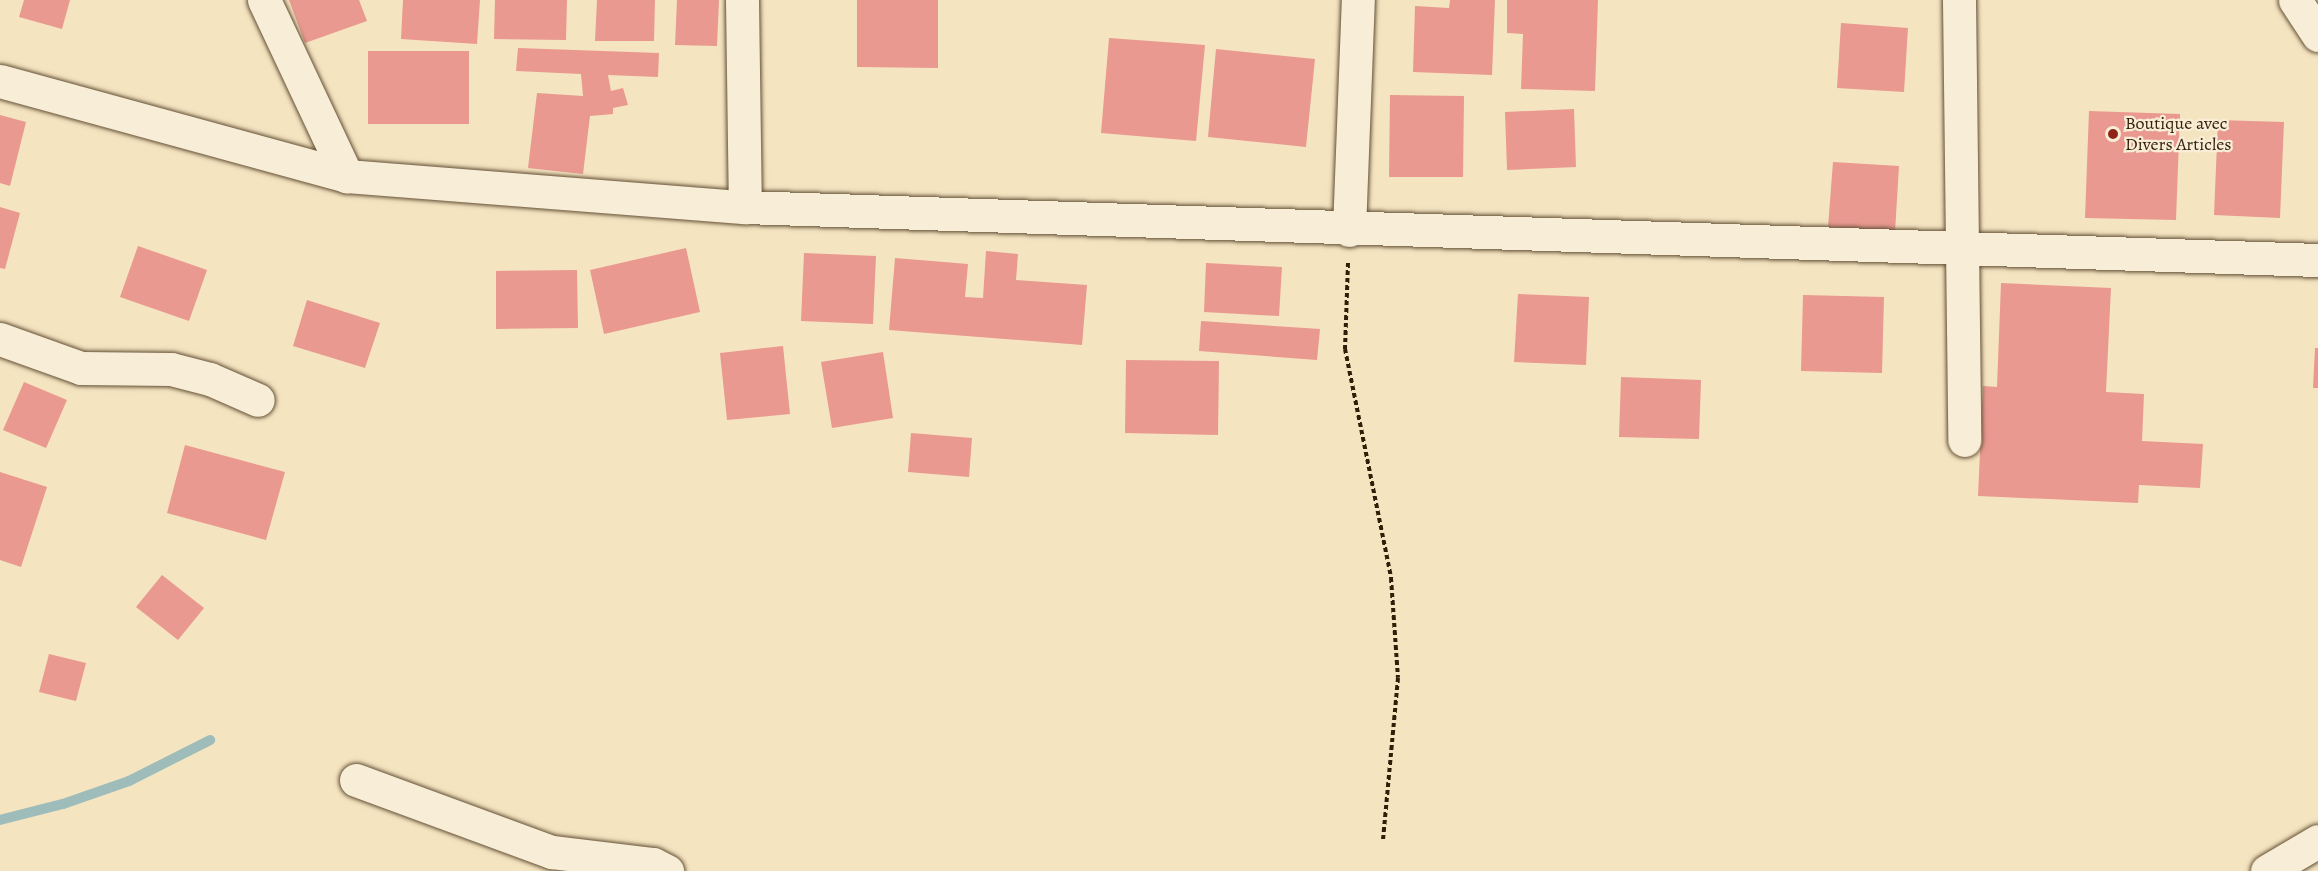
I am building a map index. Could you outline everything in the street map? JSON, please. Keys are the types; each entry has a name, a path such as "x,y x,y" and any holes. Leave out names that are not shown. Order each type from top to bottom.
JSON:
{"street":[{"path":"264,0 346,176"},
{"path":"742,0 746,207"},
{"path":"1349,230 1358,0"},
{"path":"1959,0 1964,440"},
{"path":"2295,0 2318,35"},
{"path":"0,81 346,176 746,207 1349,230 2318,260"},
{"path":"0,339 81,368 171,369 210,380 258,400"},
{"path":"356,780 552,852 654,864 667,871"},
{"path":"2267,871 2318,841"}],"path":[{"path":"1349,230 1345,349 1391,578 1398,678 1383,841"}],"building":[{"path":"24,0 70,0 62,29 19,17"},
{"path":"289,0 359,0 367,21 305,43"},
{"path":"403,0 480,0 477,44 401,39"},
{"path":"495,0 567,0 566,40 494,39"},
{"path":"597,0 655,0 654,41 595,41"},
{"path":"677,0 719,0 717,46 675,45"},
{"path":"857,0 938,0 938,68 857,67"},
{"path":"1450,0 1495,0 1492,75 1413,72 1415,6 1449,8"},
{"path":"1507,0 1598,0 1595,91 1521,89 1523,34 1507,33"},
{"path":"1841,23 1908,28 1904,92 1837,88"},
{"path":"1109,38 1205,45 1196,141 1101,133"},
{"path":"518,48 659,53 658,77 608,75 611,91 623,88 628,105 613,108 613,114 590,116 583,174 528,168 537,93 583,96 581,74 516,71"},
{"path":"1216,49 1315,59 1306,147 1208,137"},
{"path":"368,51 469,51 469,124 368,124"},
{"path":"1390,95 1464,96 1463,177 1389,177"},
{"path":"1574,109 1576,167 1507,170 1505,112"},
{"path":"2089,111 2180,114 2176,220 2085,218"},
{"path":"0,115 26,122 10,186 0,183"},
{"path":"2218,120 2284,122 2280,218 2214,215"},
{"path":"1833,162 1899,166 1895,232 1828,227"},
{"path":"0,207 20,213 5,269 0,268"},
{"path":"138,246 207,270 189,321 120,297"},
{"path":"686,248 700,312 604,334 590,270"},
{"path":"986,251 1018,254 1016,280 1087,285 1082,345 889,330 895,258 968,264 965,297 983,298"},
{"path":"804,253 876,256 873,324 801,321"},
{"path":"1206,263 1282,267 1279,316 1204,312"},
{"path":"577,270 578,328 496,329 496,271"},
{"path":"2001,283 2111,288 2106,392 2144,394 2142,441 2203,444 2200,488 2139,485 2138,503 1978,496 1983,386 1997,387"},
{"path":"1518,294 1589,297 1586,365 1514,362"},
{"path":"1803,295 1884,297 1882,373 1801,371"},
{"path":"307,300 380,323 365,368 293,346"},
{"path":"1201,321 1320,329 1317,360 1199,351"},
{"path":"783,346 790,414 727,420 720,353"},
{"path":"2315,348 2318,348 2318,388 2313,388"},
{"path":"883,352 893,418 832,428 821,362"},
{"path":"1126,360 1219,361 1218,435 1125,433"},
{"path":"1621,377 1701,380 1699,439 1619,437"},
{"path":"24,382 67,400 46,448 3,430"},
{"path":"911,433 972,438 969,477 908,472"},
{"path":"185,445 285,472 266,540 167,513"},
{"path":"0,472 47,487 21,567 0,560"},
{"path":"162,575 204,608 178,640 136,607"},
{"path":"49,654 86,663 76,701 39,692"}],"waterway":[{"path":"0,820 63,804 129,781 210,740"}],"place":[{"name":"Boutique avec Divers Articles","path":"2113,134"}]}
